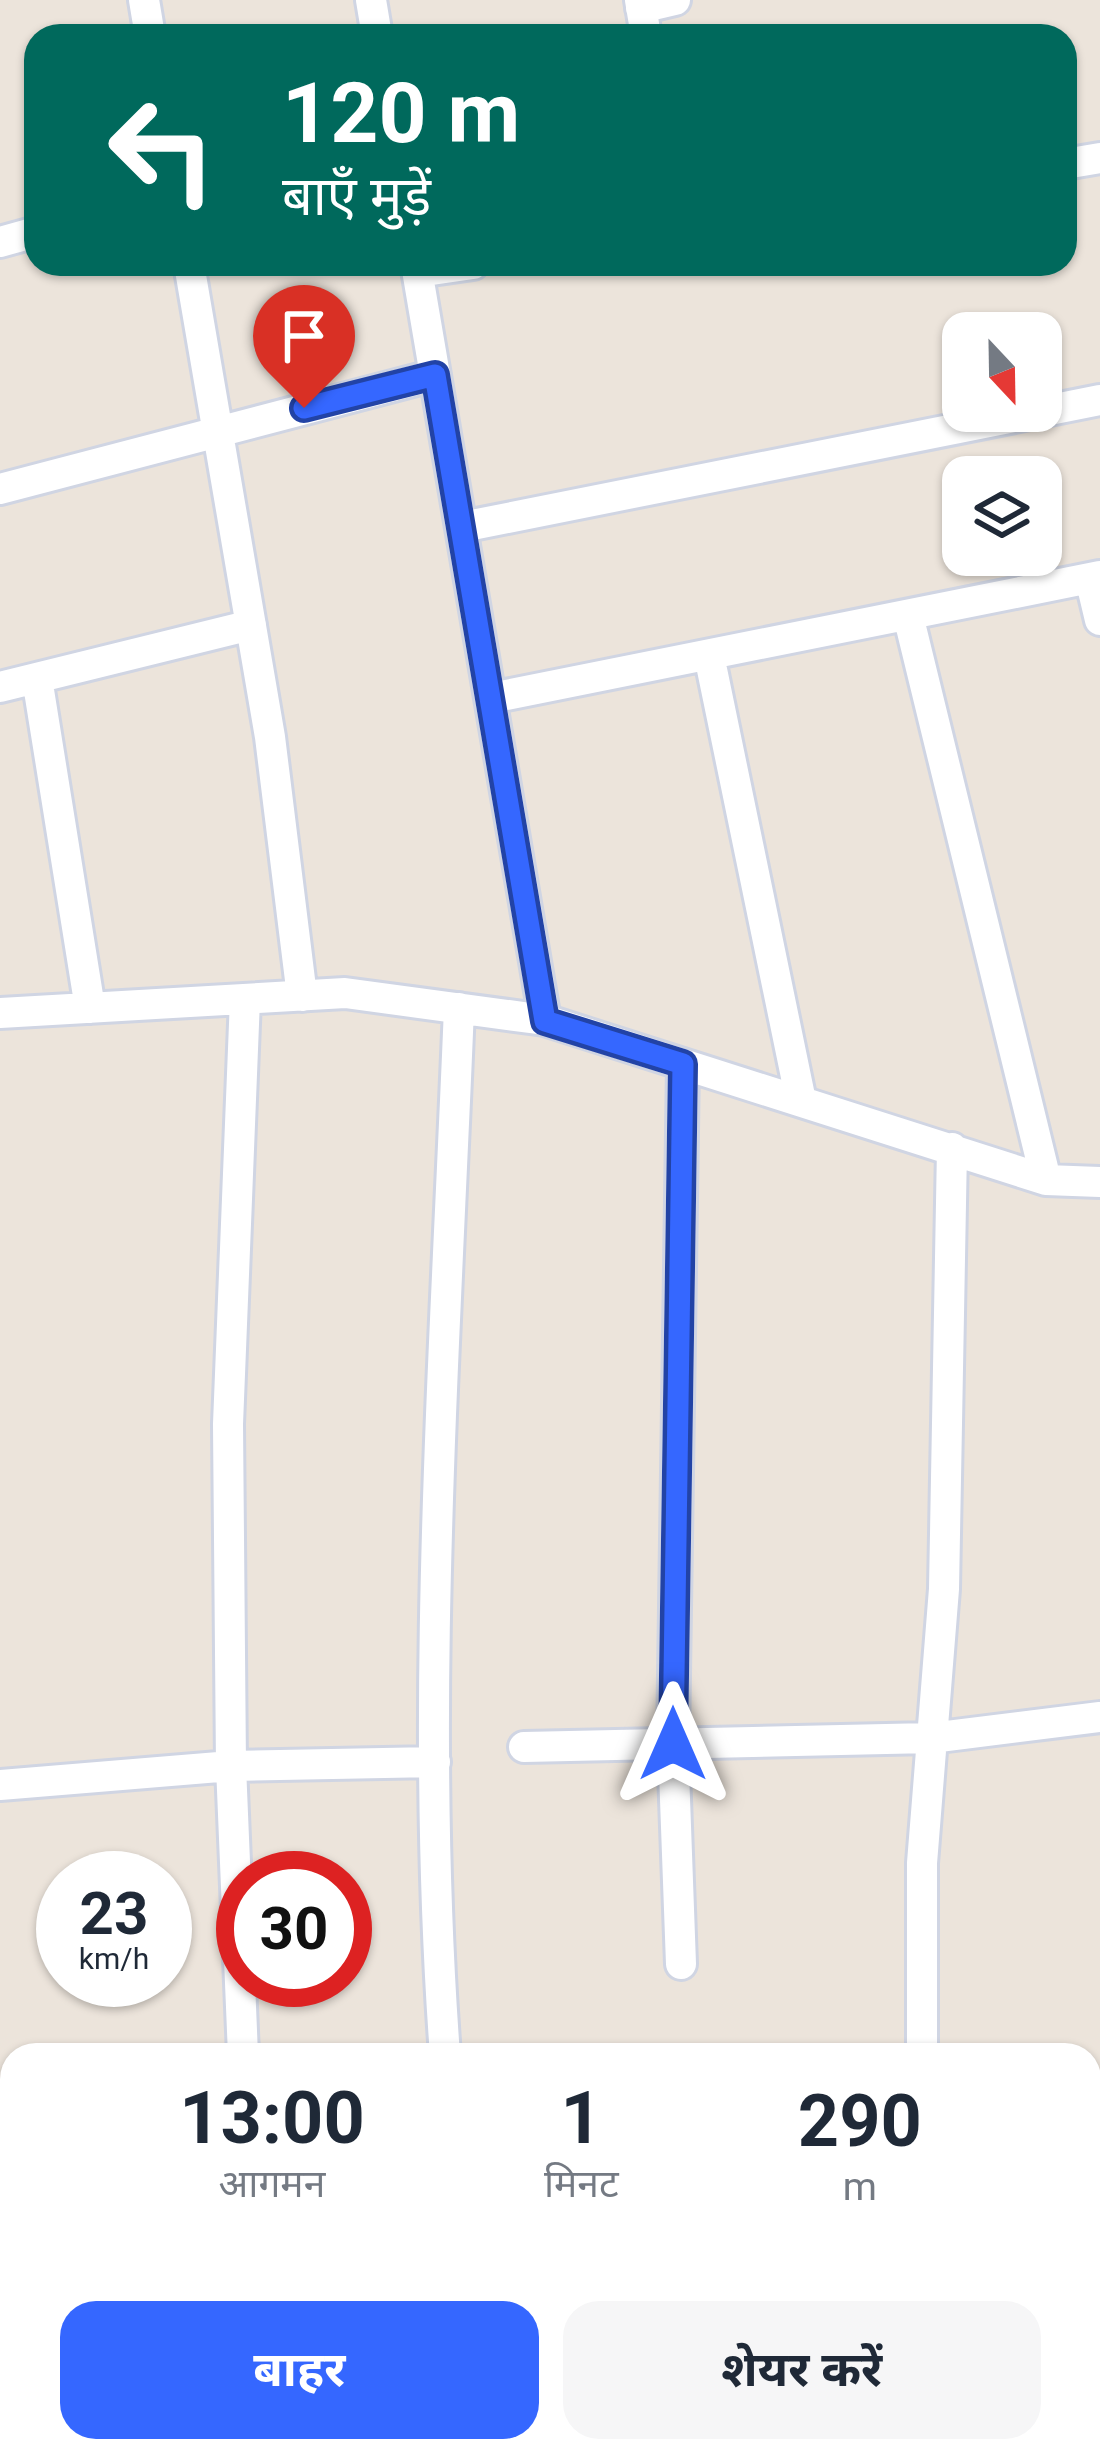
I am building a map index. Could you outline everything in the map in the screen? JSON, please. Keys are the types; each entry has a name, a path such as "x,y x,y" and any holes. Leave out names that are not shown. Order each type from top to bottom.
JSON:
{"street":[{"path":"642,15 675,0"},
{"path":"191,276 251,625 302,996"},
{"path":"418,276 545,1021"},
{"path":"0,489 435,375"},
{"path":"461,527 1100,400"},
{"path":"491,698 1095,577 1100,620"},
{"path":"908,615 1046,1180"},
{"path":"0,687 251,625"},
{"path":"709,655 801,1101"},
{"path":"37,678 90,1008"},
{"path":"0,1013 345,993 545,1021 1046,1180 1100,1182"},
{"path":"243,2043 231,1766 228,1424 245,999"},
{"path":"445,2043 434,1906 435,1762 459,1008"},
{"path":"681,1964 673,1744 683,1064"},
{"path":"922,2043 922,1863 944,1589 952,1148"},
{"path":"524,1748 931,1738 1100,1717"},
{"path":"0,1785 231,1766 435,1762"}],"route":[{"path":"304,408 435,375 545,1021 683,1064 673,1744"}]}
